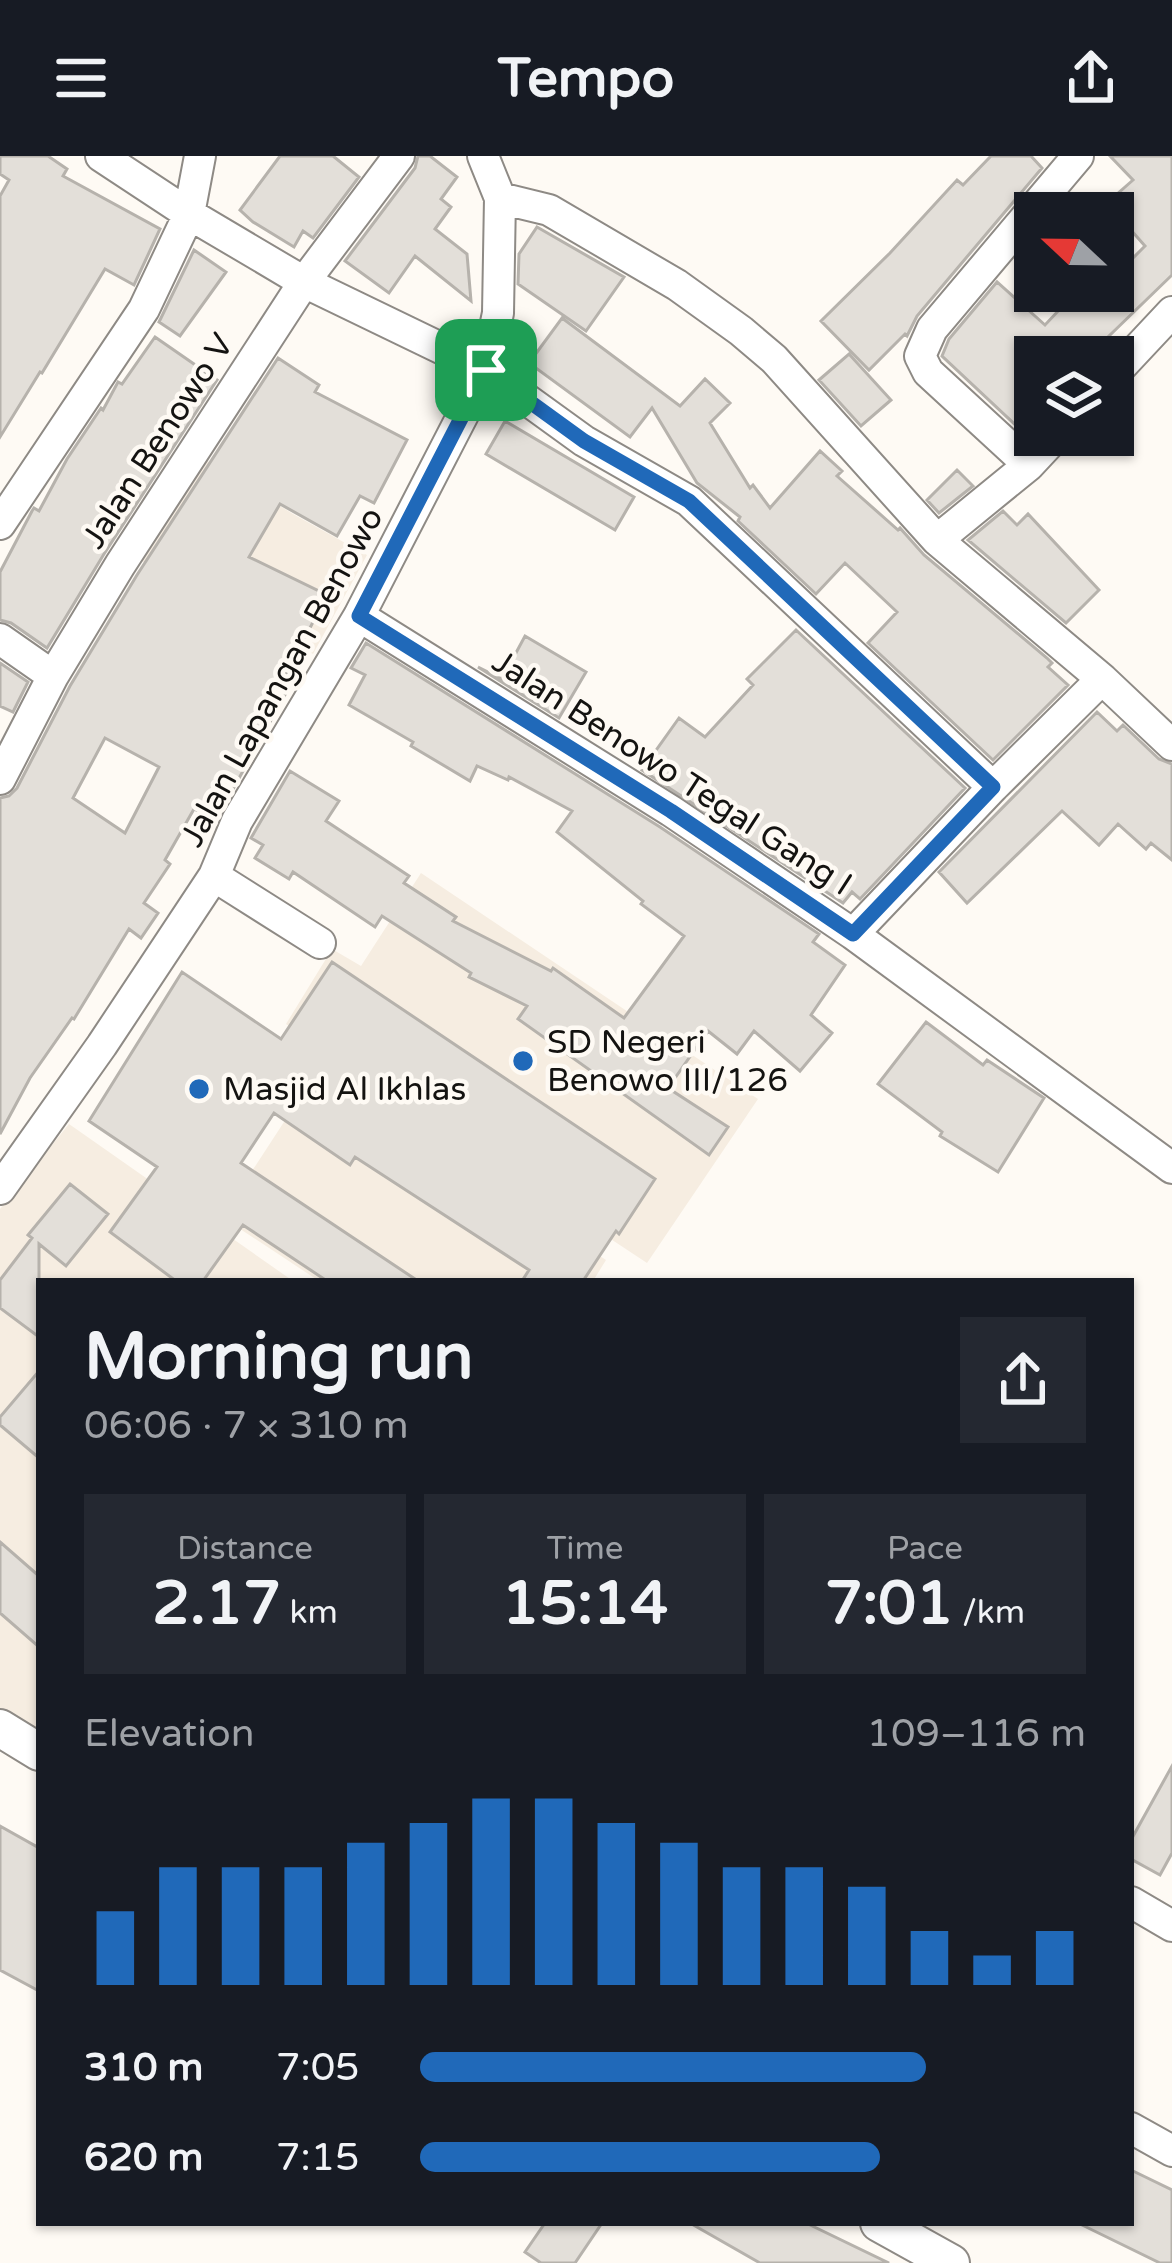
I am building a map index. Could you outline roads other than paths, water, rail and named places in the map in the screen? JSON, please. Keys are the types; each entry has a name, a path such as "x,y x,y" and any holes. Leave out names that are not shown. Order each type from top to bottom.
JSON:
{"street":[{"path":"101,156 304,282 486,370 584,441 689,501 993,787"},
{"path":"0,524 144,309 189,214 200,156"},
{"name":"Jalan Benowo V","path":"0,779 53,676 120,565 304,282 399,156"},
{"name":"Jalan Lapangan Benowo","path":"0,1189 214,876 237,821 359,616 486,370 498,313 500,198 483,156"},
{"path":"1029,465 928,372 920,356 932,329 1078,156"},
{"path":"500,198 550,211 677,285 741,332 774,359 937,540 1102,679 1172,745"},
{"path":"1134,353 1172,312"},
{"path":"937,540 1038,456"},
{"name":"Jalan Benowo Tegal Gang I","path":"359,616 671,811 853,934 1172,1168"},
{"path":"0,639 53,676"},
{"path":"853,934 1102,679"},
{"path":"214,876 320,943"},
{"path":"0,1728 36,1750"},
{"path":"1134,1904 1172,1926"},
{"path":"1134,2130 1172,2151"},
{"path":"884,2226 951,2263"}],"place":[{"name":"SD Negeri Benowo III/126","path":"523,1061"},
{"name":"Masjid Al Ikhlas","path":"199,1089"}]}
